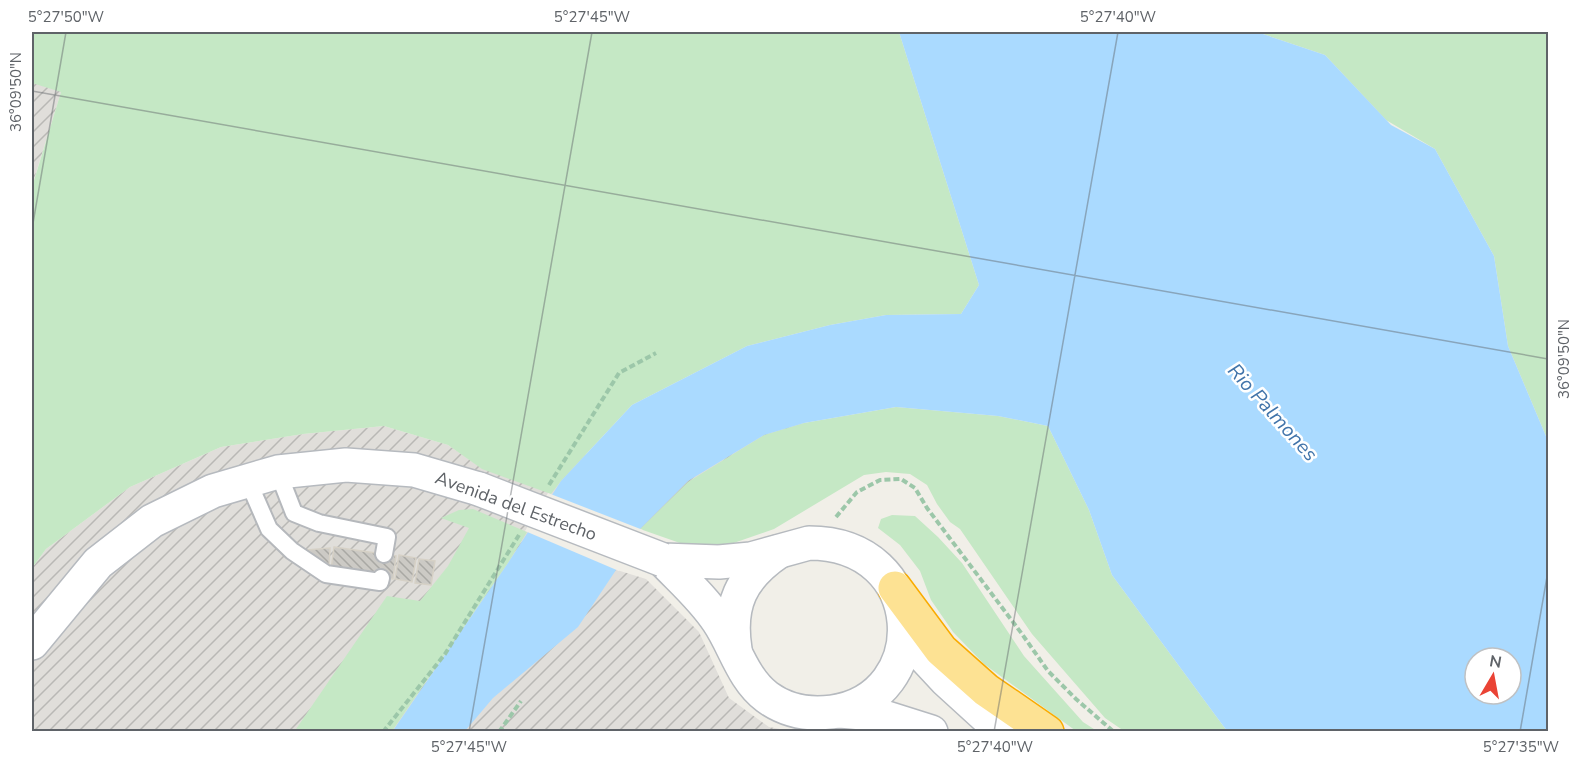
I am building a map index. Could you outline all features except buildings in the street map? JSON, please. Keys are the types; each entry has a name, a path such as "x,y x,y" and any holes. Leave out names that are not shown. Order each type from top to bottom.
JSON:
{"highway":[{"path":"895,588 941,650 986,690 1047,732"}],"street":[{"name":"Avenida del Estrecho","path":"32,643 98,563 152,521 213,491 263,476 346,465 414,470 479,489 663,560 719,562 751,559 809,543 842,546 866,557 885,574 895,588 902,606 905,625 903,645 897,663 887,680 866,699 840,711 812,713 783,706 767,697 753,683 742,668 718,620 663,560"},
{"name":"Avenida del Estrecho","path":"735,650 732,631 734,611 740,593 749,576 762,562 778,552"},
{"path":"905,625 919,651 946,680 1003,732"},
{"path":"840,711 873,714 931,732"}],"lane":[{"path":"263,476 294,513 319,523 387,537 384,555"},
{"path":"263,476 269,529 292,551 326,574 380,582 381,578"}],"path":[{"path":"825,543 836,517 857,492 880,480 901,479 915,488 927,508 1048,671 1114,732"},
{"path":"499,732 521,701"}],"shaded area":[{"path":"32,32 61,92 32,186"},
{"path":"804,423 640,529 617,570 646,579 699,632 729,698 769,727 791,731 32,731 32,568 46,549 130,487 221,447 303,434 384,426 448,445 483,469"}],"green space":[{"path":"32,32 899,32 979,285 961,314 886,315 830,325 747,346 632,405 551,494 482,469 448,445 384,426 303,434 221,447 130,487 46,549 32,568 32,187 61,92 32,83"},
{"path":"1257,32 1548,32 1548,441 1508,346 1494,256 1435,149 1386,120 1325,55"},
{"path":"896,407 998,416 1048,426 1089,510 1112,575 1227,731 1124,731 1105,718 1032,634 960,529 950,522 937,504 927,485 910,474 886,472 864,475 774,529 725,546 697,549 640,529 688,482 764,435 804,423"},
{"path":"473,509 527,532 392,731 294,732 387,596 420,601 448,566 469,528 441,518 459,510"},
{"path":"892,515 915,516 938,537 962,563 1024,656 1083,722 1097,731 1076,731 984,664 953,632 931,600 920,571 900,545 878,528 881,519"}],"water":[{"name":"Rio Palmones","path":"899,32 1257,32 1325,55 1391,125 1435,149 1494,256 1508,346 1548,441 1548,731 1227,731 1112,575 1089,510 1048,426 998,416 896,407 804,423 764,435 688,481 640,529 578,627 493,698 465,731 392,732 508,563 561,481 632,405 747,346 830,325 886,315 961,314 979,285"}],"pier":[{"path":"548,493 643,530 619,571 525,531"}]}
